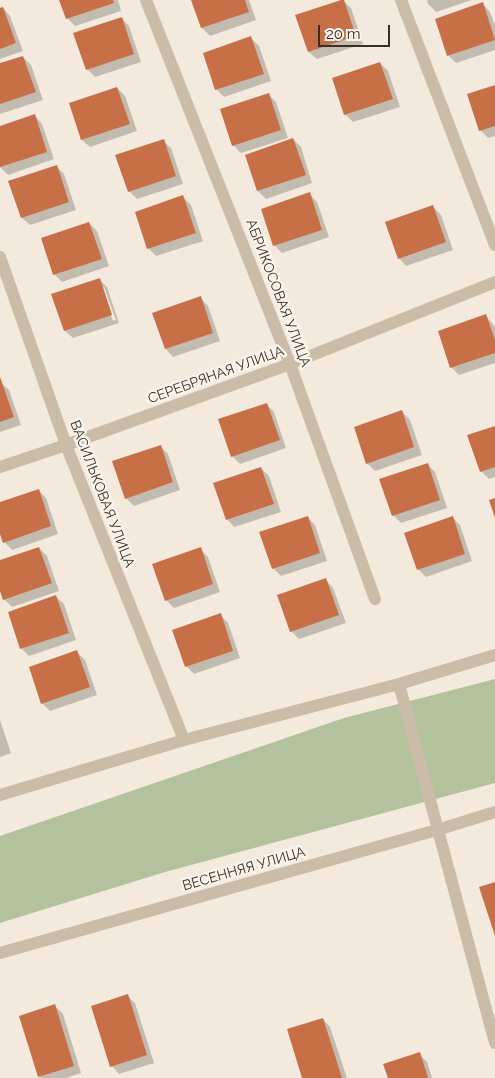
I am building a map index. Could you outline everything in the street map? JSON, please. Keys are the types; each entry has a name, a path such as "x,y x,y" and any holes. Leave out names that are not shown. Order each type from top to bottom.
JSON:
{"street":[{"name":"АБРИКОСОВАЯ УЛИЦА","path":"146,0 290,364 375,600"},
{"path":"401,0 495,245"},
{"name":"ВАСИЛЬКОВАЯ УЛИЦА","path":"0,257 66,445 184,740"},
{"name":"СЕРЕБРЯНАЯ УЛИЦА","path":"0,467 290,364 495,282"},
{"path":"0,794 184,740 399,684 495,655"},
{"path":"399,684 495,1042"},
{"name":"ВЕСЕННЯЯ УЛИЦА","path":"0,953 495,812"}],"green space":[{"path":"495,679 495,783 165,872 0,923 0,836 344,718"}],"building":[{"path":"59,0 113,0 114,3 66,19"},
{"path":"191,0 245,0 249,12 201,28"},
{"path":"344,0 356,36 308,52 295,15"},
{"path":"483,2 495,40 447,56 435,19"},
{"path":"3,7 16,43 0,49 0,8"},
{"path":"122,17 134,54 86,70 73,33"},
{"path":"251,36 264,74 215,90 203,53"},
{"path":"23,56 36,92 0,104 0,63"},
{"path":"380,62 393,99 344,115 332,78"},
{"path":"495,85 495,126 479,131 467,94"},
{"path":"117,87 130,124 81,140 69,103"},
{"path":"269,93 281,130 232,146 220,109"},
{"path":"35,114 47,152 0,167 0,126"},
{"path":"293,138 306,175 257,191 245,155"},
{"path":"164,139 176,176 128,192 115,155"},
{"path":"57,165 69,202 21,218 8,181"},
{"path":"310,192 322,230 273,246 261,209"},
{"path":"183,195 196,233 147,249 135,212"},
{"path":"433,205 446,242 398,259 385,222"},
{"path":"89,222 102,259 53,275 41,238"},
{"path":"100,278 112,315 64,331 51,294"},
{"path":"201,296 213,333 165,349 152,313"},
{"path":"486,314 495,340 495,353 450,368 438,331"},
{"path":"0,377 14,417 0,422"},
{"path":"267,403 280,440 231,457 218,419"},
{"path":"402,410 414,447 366,464 354,427"},
{"path":"495,426 495,467 480,472 467,435"},
{"path":"161,445 173,482 125,499 112,461"},
{"path":"428,463 440,500 392,516 379,479"},
{"path":"261,467 274,504 226,520 213,483"},
{"path":"39,489 51,526 3,543 0,534 0,502"},
{"path":"495,498 495,518 489,500"},
{"path":"308,516 320,553 272,569 259,532"},
{"path":"453,516 465,554 417,570 404,533"},
{"path":"39,547 52,583 3,600 0,591 0,560"},
{"path":"201,547 213,584 165,601 152,564"},
{"path":"326,578 339,615 290,632 277,595"},
{"path":"56,595 69,633 20,649 8,612"},
{"path":"221,613 233,651 185,667 172,630"},
{"path":"77,650 90,687 41,704 29,667"},
{"path":"495,882 495,936 479,887"},
{"path":"128,994 147,1055 110,1067 91,1006"},
{"path":"55,1004 74,1066 38,1077 19,1016"},
{"path":"323,1018 342,1078 302,1078 287,1029"},
{"path":"420,1052 428,1078 388,1078 383,1064"}]}
